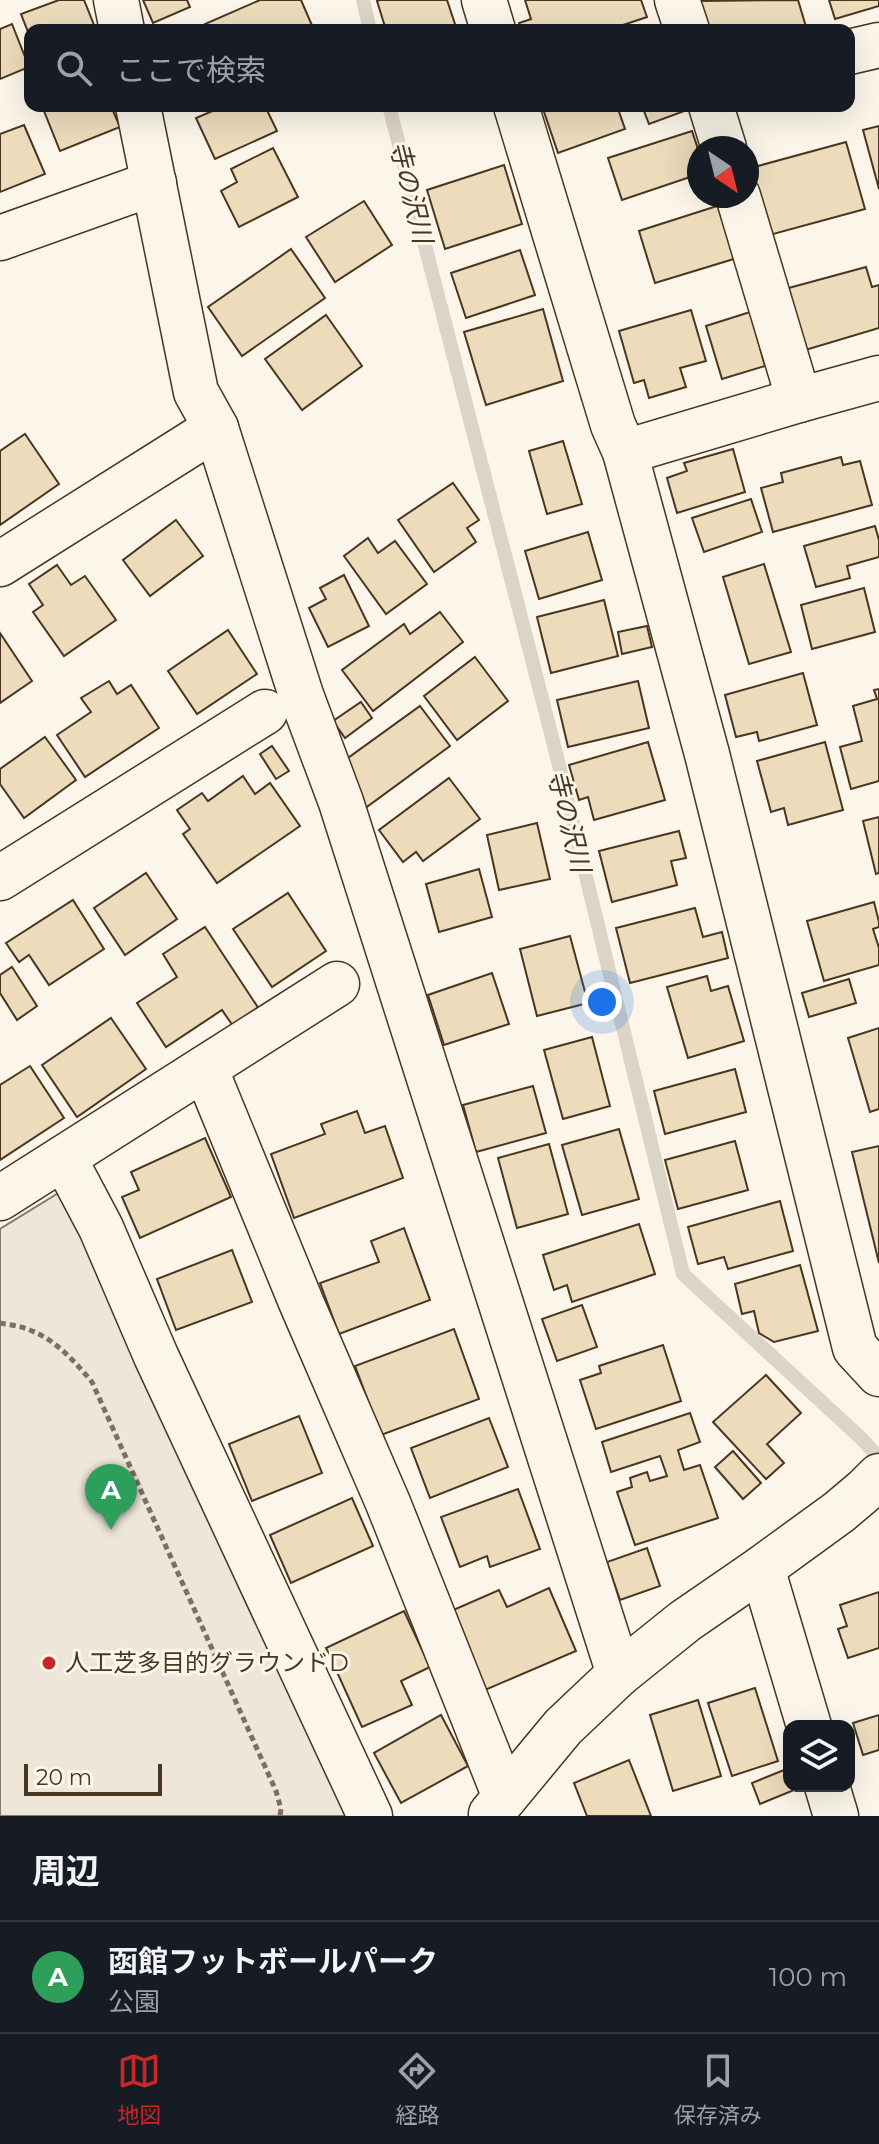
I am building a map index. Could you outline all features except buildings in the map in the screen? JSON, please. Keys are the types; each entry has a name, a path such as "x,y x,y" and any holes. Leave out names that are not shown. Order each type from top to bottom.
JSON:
{"street":[{"path":"116,0 121,24"},
{"path":"484,0 491,24"},
{"path":"677,0 685,24"},
{"path":"855,51 879,45"},
{"path":"139,112 196,392 216,428 301,695 379,917 619,1674"},
{"path":"518,112 613,425 625,452 707,754 855,1348 879,1374"},
{"path":"713,112 720,136"},
{"path":"0,238 154,183"},
{"path":"742,208 799,400"},
{"path":"625,452 799,400 878,383"},
{"path":"0,564 216,428"},
{"path":"0,878 265,712"},
{"path":"0,1198 337,984"},
{"path":"205,1068 388,1503 497,1806"},
{"path":"64,1158 101,1228 156,1356 370,1816"},
{"path":"497,1806 563,1727 619,1674 685,1621 762,1568 872,1483"},
{"path":"762,1568 807,1720"},
{"path":"829,1792 836,1816"}],"path":[{"path":"0,1323 31,1330 57,1346 92,1382 276,1791 280,1816"}],"shaded area":[{"path":"65,1189 352,1816 0,1816 0,1229"}],"waterway":[{"name":"寺の沢川","path":"363,0 369,24"},
{"name":"寺の沢川","path":"391,112 554,745 683,1274 879,1458"}],"place":[{"name":"函館フットボールパーク","path":"111,1530"},
{"name":"人工芝多目的グラウンドD","path":"49,1663"}]}
